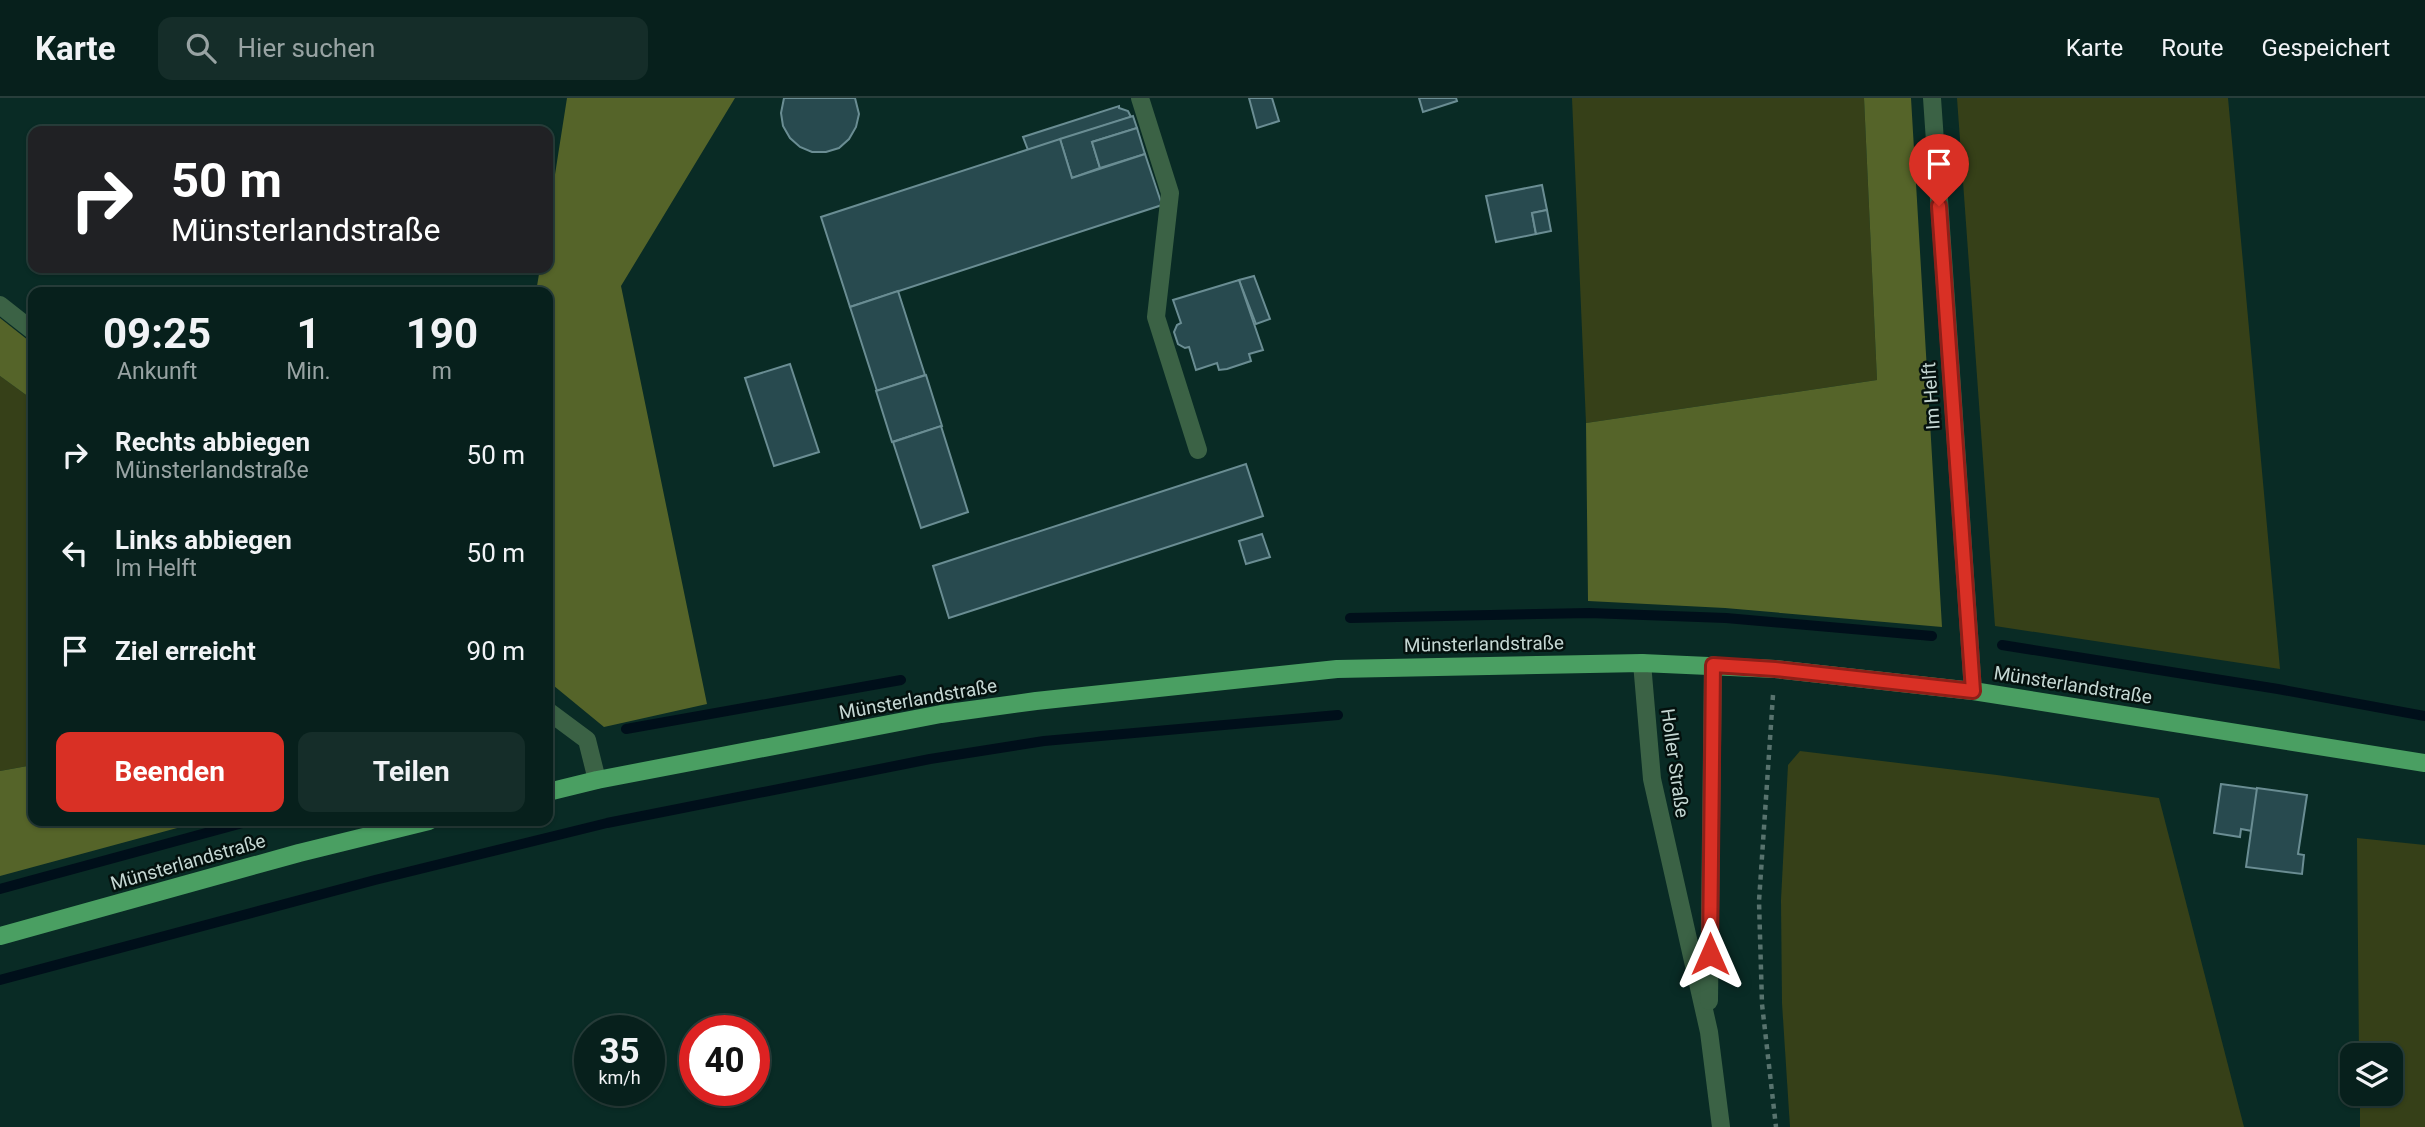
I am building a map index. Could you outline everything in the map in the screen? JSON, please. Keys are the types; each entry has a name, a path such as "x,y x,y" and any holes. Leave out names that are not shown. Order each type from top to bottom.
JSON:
{"main road":[{"name":"Münsterlandstraße","path":"553,791 941,714 1036,701 1337,669 1642,663 1775,669 1973,691 2425,763"},
{"name":"Münsterlandstraße","path":"0,936 299,853 409,826"}],"street":[{"path":"1140,98 1170,193 1156,317 1198,450"},
{"name":"Im Helft","path":"1932,98 1973,691"},
{"path":"0,304 28,327"},
{"name":"Holler Straße","path":"1642,663 1652,779 1709,1032 1721,1127"},
{"name":"Holler Straße","path":"1709,1032 1713,665"},
{"path":"553,715 587,740 597,780"}],"path":[{"path":"1775,669 1759,901 1762,1004 1776,1127"}],"green space":[{"path":"567,98 735,98 621,286 707,704 604,727 553,685 553,287 537,287 539,273 553,273 553,187"},
{"path":"1572,98 1864,98 1877,380 1586,423"},
{"path":"1864,98 1911,98 1942,627 1725,608 1588,601 1586,423 1877,380"},
{"path":"1957,98 2228,98 2280,669 1995,626"},
{"path":"0,318 28,340 28,396 0,376"},
{"path":"0,376 28,396 28,766 0,771"},
{"path":"1800,751 2159,798 2244,1127 1790,1127 1782,1003 1781,900 1788,765"},
{"path":"28,766 28,826 185,826 0,876 0,771"},
{"path":"2357,838 2425,845 2425,1127 2360,1127 2360,1106 2403,1106 2403,1043 2359,1043"}],"building":[{"path":"784,98 855,98 859,114 856,127 849,139 839,148 812,152 800,147 790,138 783,126 781,113"},
{"path":"1249,98 1272,98 1279,121 1257,128"},
{"path":"1419,98 1456,98 1457,101 1423,112"},
{"path":"1119,106 1128,111 1131,117 1028,150 1023,137"},
{"path":"1133,116 1137,128 1092,142 1100,168 1072,178 1060,139"},
{"path":"1137,128 1145,154 1100,168 1092,142"},
{"path":"1060,139 1072,178 1145,154 1162,205 850,307 821,217"},
{"path":"1542,185 1547,210 1532,213 1536,234 1496,242 1486,196"},
{"path":"1547,210 1551,231 1536,234 1532,213"},
{"path":"1254,276 1270,319 1256,324 1239,280"},
{"path":"1239,280 1263,350 1249,354 1251,361 1227,369 1219,370 1217,363 1196,370 1189,347 1178,344 1174,332 1181,323 1173,300"},
{"path":"898,291 925,375 877,391 850,307"},
{"path":"790,364 819,452 774,466 745,378"},
{"path":"926,375 942,426 892,442 876,391"},
{"path":"941,426 968,512 921,528 893,442"},
{"path":"1246,464 1263,516 949,618 933,566"},
{"path":"1262,534 1270,557 1246,564 1239,541"},
{"path":"2221,784 2258,789 2252,831 2241,829 2240,837 2214,833"},
{"path":"2257,788 2307,795 2298,854 2304,855 2302,874 2246,867"}],"waterway":[{"path":"1350,618 1589,613 1726,618 1932,636"},
{"path":"2002,645 2278,689 2425,716"},
{"path":"626,729 901,680"},
{"path":"0,980 375,880 607,823 930,759 1044,741 1338,715"},
{"path":"0,889 232,826"}],"route":[{"path":"1710,954 1713,665 1775,669 1973,691 1939,206"}]}
